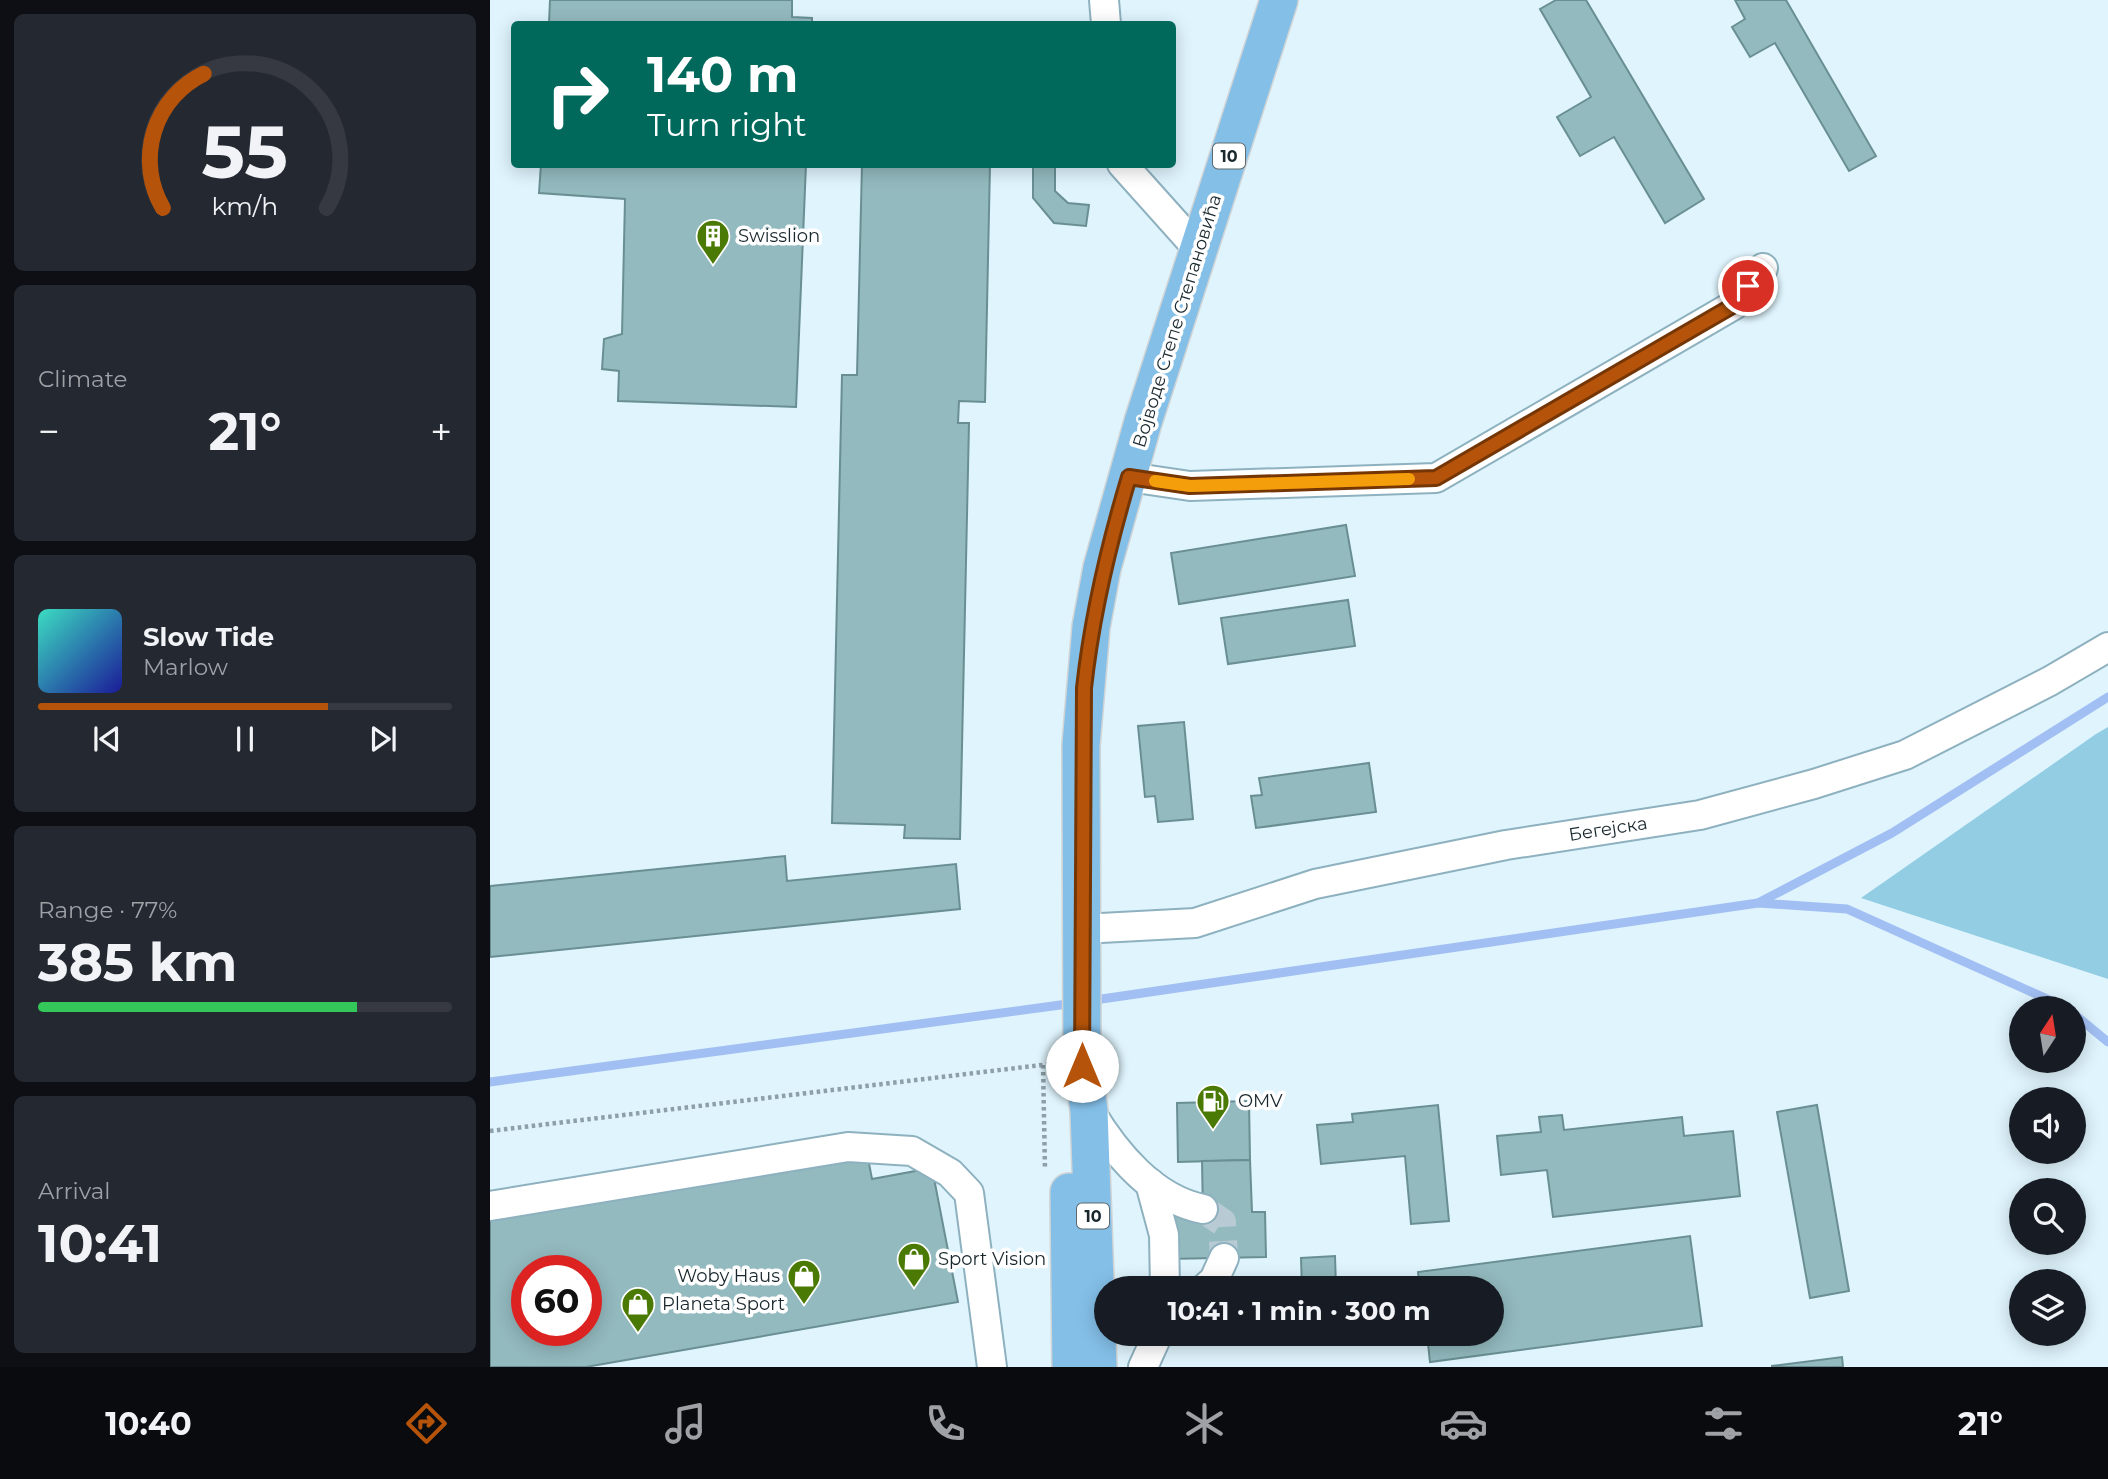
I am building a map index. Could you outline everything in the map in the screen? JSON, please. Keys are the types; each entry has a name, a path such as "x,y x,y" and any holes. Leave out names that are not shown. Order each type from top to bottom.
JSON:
{"main road":[{"name":"Војводе Степе Степановића","path":"1098,1367 1089,1111 1082,1058 1084,688 1091,626 1102,568 1129,477 1279,0"},
{"name":"Војводе Степе Степановића","path":"1070,1367 1068,1268 1071,1118 1082,1058"}],"lane":[{"path":"1104,0 1106,21"},
{"path":"1126,168 1199,250"},
{"path":"1129,477 1190,486 1436,478 1734,305 1763,268"},
{"name":"Бегејска","path":"1082,940 1195,923 1315,884 1506,845 1700,815 1814,784 1905,755 2050,681 2108,647"},
{"path":"1089,1111 1109,1144 1150,1183 1172,1199 1203,1209"},
{"path":"490,1206 848,1147 912,1152 950,1173 969,1192 992,1367"},
{"path":"1150,1183 1164,1235 1165,1276"},
{"path":"1216,1276 1224,1258"},
{"path":"1143,1367 1153,1346"}],"path":[{"path":"490,1131 1082,1058"}],"shaded area":[{"path":"2108,727 2108,979 1861,898 2096,734"}],"building":[{"path":"550,0 792,0 792,17 812,18 812,21 549,21"},
{"path":"1556,0 1586,0 1704,199 1665,223 1614,137 1580,156 1557,117 1591,97 1540,9"},
{"path":"1735,0 1786,0 1876,156 1849,171 1775,43 1750,57 1732,27 1745,19"},
{"name":"Swisslion","path":"541,168 806,168 796,407 618,401 619,371 602,369 604,339 622,334 625,199 539,193"},
{"path":"862,168 990,168 985,402 959,401 958,423 969,423 960,839 904,838 905,825 832,823 842,375 857,375"},
{"path":"1033,168 1055,168 1055,191 1068,203 1089,205 1086,226 1054,223 1033,198"},
{"path":"1346,525 1355,576 1179,604 1171,553"},
{"path":"1348,600 1355,646 1228,664 1221,618"},
{"path":"1184,722 1193,819 1158,822 1155,796 1145,797 1138,726"},
{"path":"1369,763 1376,812 1256,828 1251,796 1262,795 1259,778"},
{"path":"785,856 787,881 956,864 960,909 490,957 490,886"},
{"name":"OMV","path":"1249,1101 1250,1160 1178,1162 1177,1103"},
{"path":"1438,1105 1449,1221 1411,1224 1405,1156 1321,1164 1317,1125 1353,1122 1352,1114"},
{"path":"1817,1105 1849,1291 1810,1298 1777,1112"},
{"path":"1562,1115 1564,1130 1682,1117 1684,1136 1733,1131 1740,1196 1553,1217 1547,1170 1501,1175 1497,1136 1541,1132 1539,1117"},
{"path":"867,1153 872,1179 932,1168 958,1302 586,1367 490,1367 490,1219"},
{"path":"1250,1160 1252,1212 1265,1212 1266,1257 1168,1259 1166,1216 1203,1215 1202,1161"},
{"path":"1690,1236 1702,1326 1430,1362 1428,1346 1504,1346 1504,1276 1418,1276 1418,1272"},
{"path":"1335,1256 1336,1276 1302,1276 1301,1258"},
{"path":"1842,1357 1843,1367 1772,1367 1772,1366"}],"waterway":[{"path":"1088,1001 1758,903 1892,833 2108,697"},
{"path":"1758,903 1847,909 2040,996"},
{"path":"490,1082 1075,1003"},
{"path":"2086,1024 2108,1042"}],"tunnel":[{"path":"1203,1209 1222,1222 1224,1258"}],"slow traffic":[{"path":"1155,481 1190,486 1409,479"}],"place":[{"name":"Swisslion","path":"713,266"},
{"name":"OMV","path":"1213,1131"},
{"name":"Sport Vision","path":"914,1289"},
{"name":"Woby Haus","path":"804,1306"},
{"name":"Planeta Sport","path":"638,1334"}],"route":[{"path":"1082,1066 1084,688 1091,626 1102,568 1129,477 1190,486 1436,478 1734,305 1748,286"}]}
